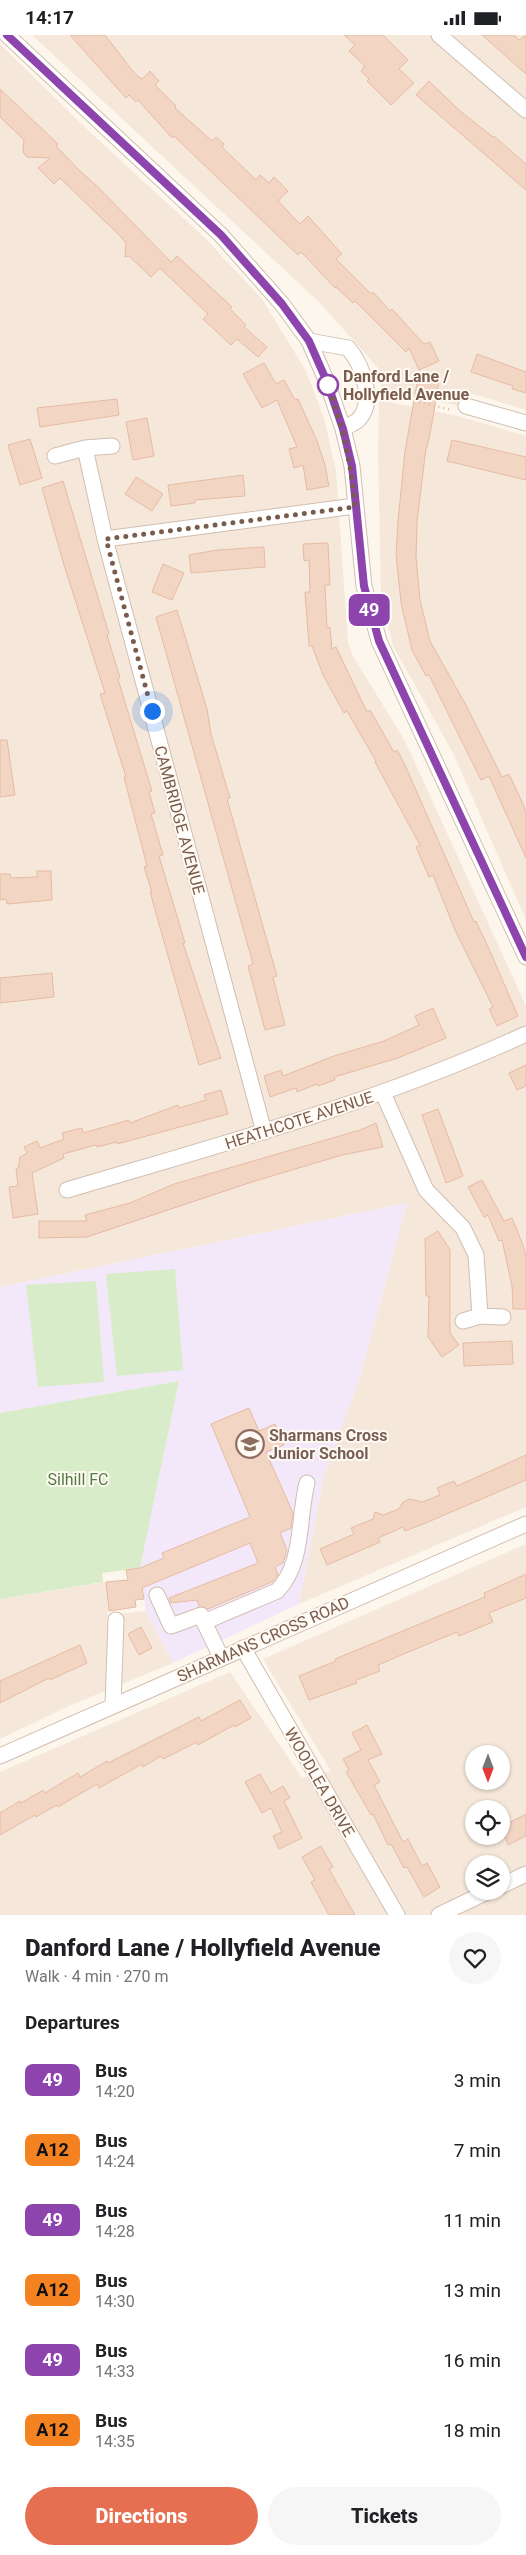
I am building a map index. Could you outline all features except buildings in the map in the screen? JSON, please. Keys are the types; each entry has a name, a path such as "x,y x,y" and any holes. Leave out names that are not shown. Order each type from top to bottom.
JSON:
{"street":[{"path":"7,35 221,235 282,304 309,341 327,382 343,429 352,466 364,586 379,641 526,957"},
{"path":"439,35 526,110"},
{"path":"309,341 348,348 357,359 366,390 364,411 357,421 343,429"},
{"path":"466,406 526,423"},
{"path":"55,457 85,448 112,445"},
{"name":"CAMBRIDGE AVENUE","path":"85,448 106,539 264,1132"},
{"path":"106,539 355,507"},
{"name":"HEATHCOTE AVENUE","path":"67,1189 264,1132 383,1093 526,1034"},
{"path":"383,1093 426,1190 463,1228 476,1255 480,1316"},
{"path":"463,1321 480,1316 503,1317"},
{"path":"204,1622 277,1591 284,1584 294,1566 307,1483"},
{"name":"SHARMANS CROSS ROAD","path":"0,1756 526,1524"},
{"path":"157,1595 171,1626 200,1615 221,1657"},
{"path":"113,1705 116,1620"},
{"name":"WOODLEA DRIVE","path":"243,1648 397,1915"},
{"path":"510,1881 526,1874"},
{"path":"439,1915 470,1900"}],"path":[{"path":"366,390 461,412 466,406"}],"shaded area":[{"path":"32,35 526,35 526,410 467,392 460,406 382,390 378,368 319,302"},
{"path":"0,44 92,134 204,237 262,299 306,371 324,418 336,471 348,642 353,656 405,741 526,1006 526,1507 299,1604 324,1475 360,1377 407,1203 0,1287"},
{"path":"379,400 458,416 526,436 526,920 453,753 393,646 381,596 378,451"},
{"name":"Sharmans Cross Junior School","path":"407,1203 360,1377 324,1475 299,1604 173,1663 146,1611 140,1568 179,1381 0,1413 0,1287"},
{"path":"526,1544 526,1915 0,1915 0,1772 230,1672 302,1778 331,1771 263,1659"},
{"path":"106,1582 108,1615 146,1611 173,1663 71,1705 0,1739 0,1599"}],"green space":[{"path":"175,1269 183,1370 117,1376 106,1274"},
{"path":"96,1281 104,1382 38,1387 26,1285"},
{"name":"Silhill FC","path":"179,1381 140,1568 102,1573 103,1582 0,1599 0,1413"}],"bus line":[{"name":"49","path":"7,35 221,235 282,304 309,341 327,382 343,429 352,466 364,586 370,615 379,641 526,957"}],"place":[{"name":"Danford Lane / Hollyfield Avenue","path":"328,385"},
{"name":"Sharmans Cross Junior School","path":"250,1444"}],"route":[{"path":"152,711 106,539 355,507 352,466 343,429 327,382 328,385"}]}
